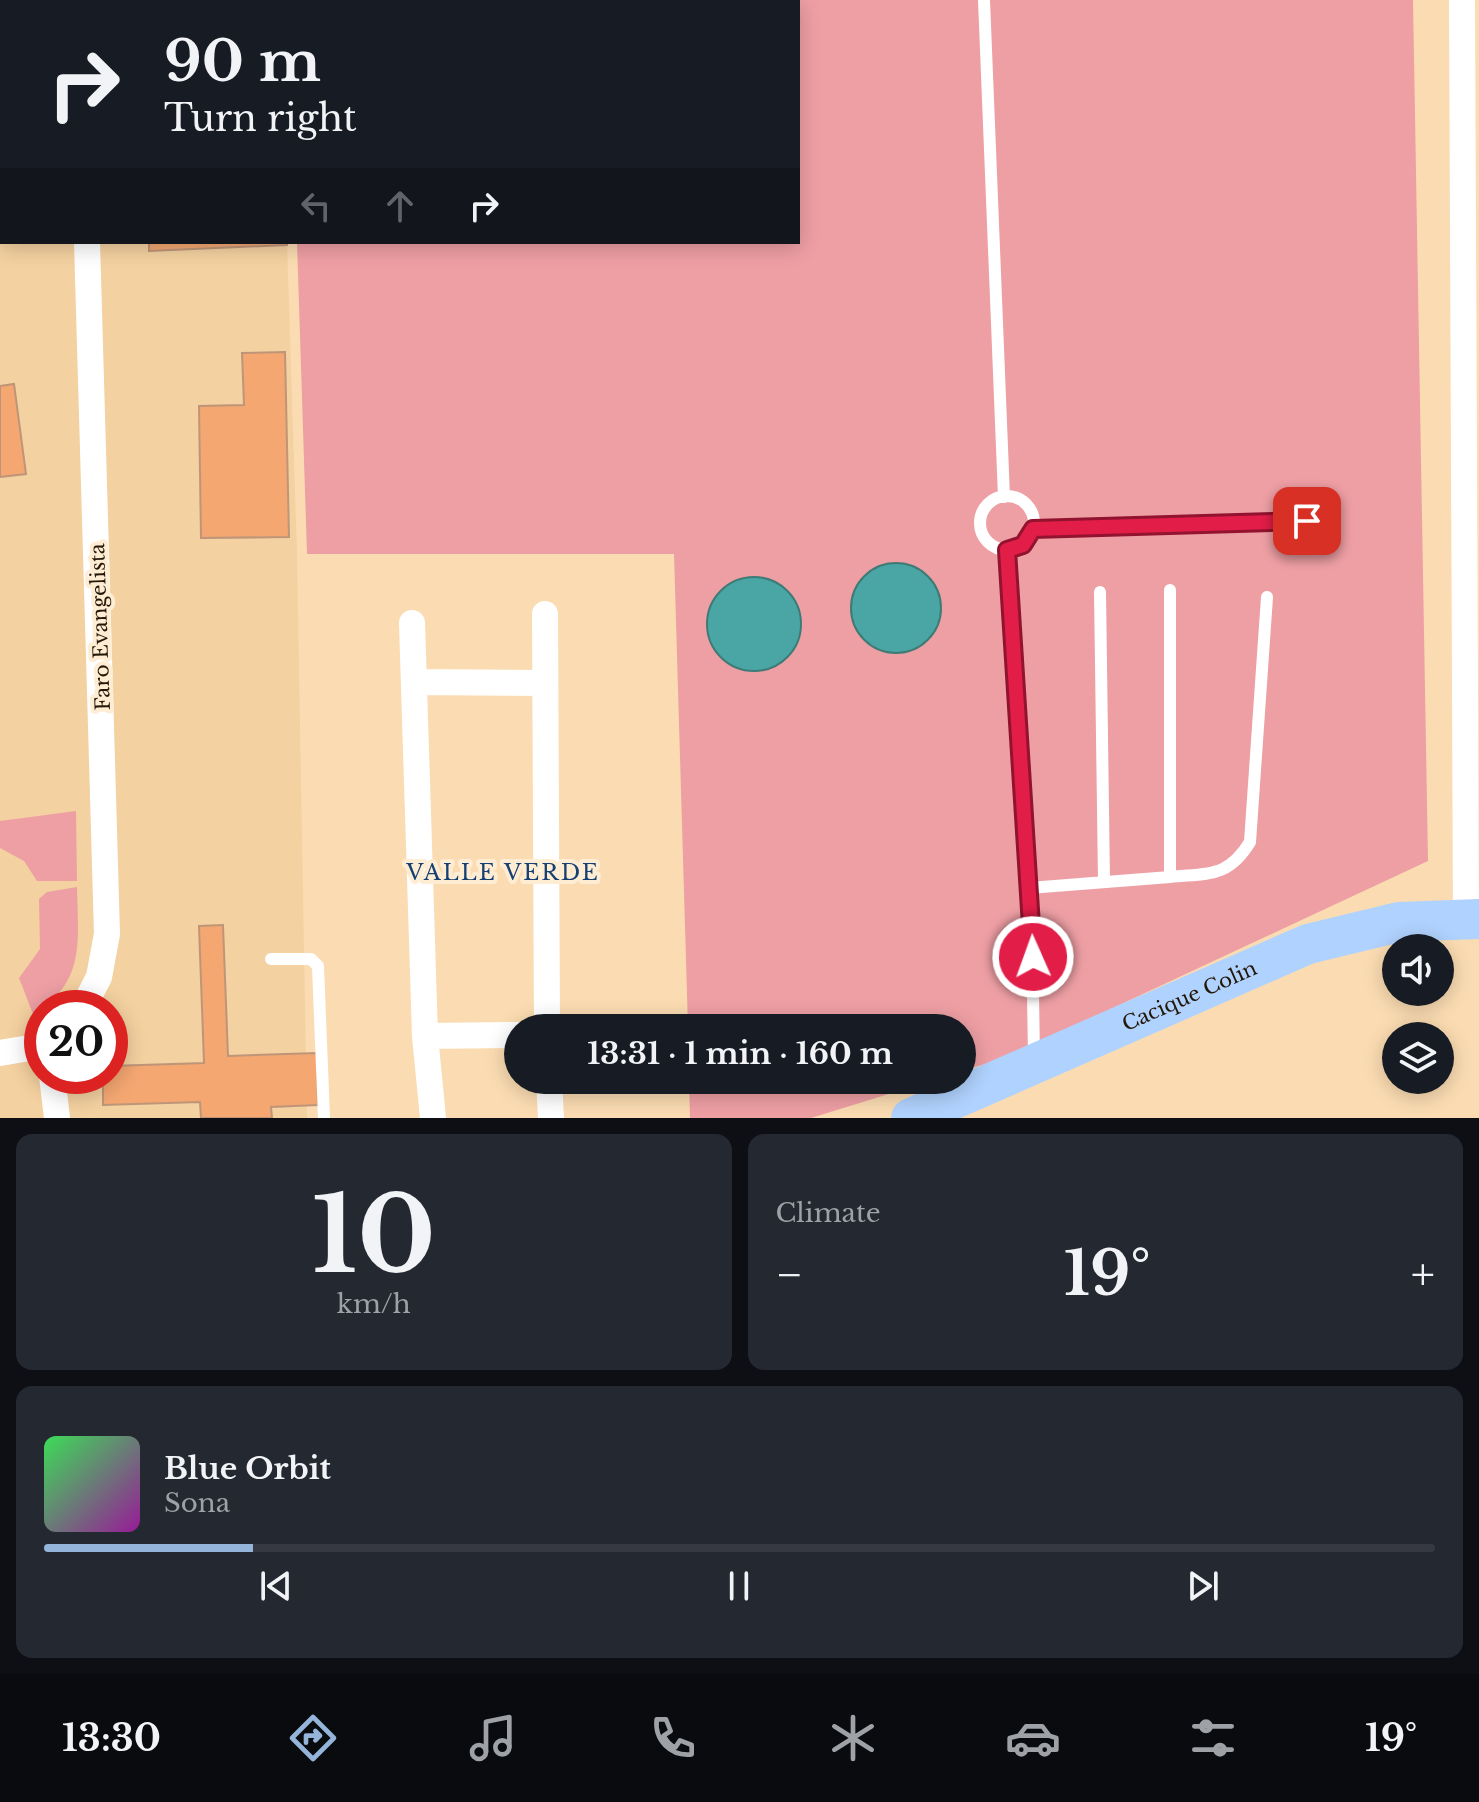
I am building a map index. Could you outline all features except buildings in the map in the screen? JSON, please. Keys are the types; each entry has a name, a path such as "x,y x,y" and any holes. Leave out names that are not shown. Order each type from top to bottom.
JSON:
{"main road":[{"name":"Cacique Colin","path":"911,1118 1034,1067 1308,944 1385,924 1435,918 1473,919"}],"street":[{"path":"1462,0 1470,34 1473,919"},
{"name":"Faro Evangelista","path":"87,244 107,934 99,977 92,990"},
{"path":"545,614 547,1014"},
{"path":"412,623 425,1036 433,1118"},
{"path":"416,682 544,683"},
{"path":"425,1036 504,1035"},
{"path":"0,1053 24,1049"},
{"path":"54,1094 57,1118"},
{"path":"550,1094 551,1118"}],"lane":[{"path":"984,0 1004,497"},
{"path":"1004,497 1020,500 1027,506 1033,529 1023,545 1007,550 988,542 980,523 986,505 1004,497"},
{"path":"1033,529 1307,521"},
{"path":"1007,550 1029,888 1034,1067"},
{"path":"1170,590 1173,754 1170,877"},
{"path":"1100,592 1104,881"},
{"path":"1029,888 1216,873 1231,867 1250,842 1267,597"},
{"path":"271,959 311,959 318,966 324,1118"}],"shaded area":[{"path":"800,0 1413,0 1428,861 1008,1057 976,1067 976,1014 688,1014 674,554 307,554 297,244 800,244"},
{"path":"0,244 287,244 297,554 307,1118 0,1118"},
{"path":"76,811 77,881 37,881 24,861 0,848 0,821"},
{"path":"77,887 75,959 61,990 24,991 19,978 40,949 39,899 47,892"},
{"path":"689,1094 889,1094 811,1118 690,1118"}],"water":[{"path":"896,563 913,567 928,576 937,591 941,608 937,625 928,640 913,649 896,653 879,649 864,640 855,625 851,608 855,591 864,576 879,567"},
{"path":"754,577 772,581 787,591 797,606 801,624 797,642 787,657 772,667 754,671 736,667 721,657 711,642 707,624 711,606 721,591 736,581"}],"district":[{"name":"VALLE VERDE","path":"503,872"}],"route":[{"path":"1033,957 1007,550 1023,545 1033,529 1307,521"}]}
